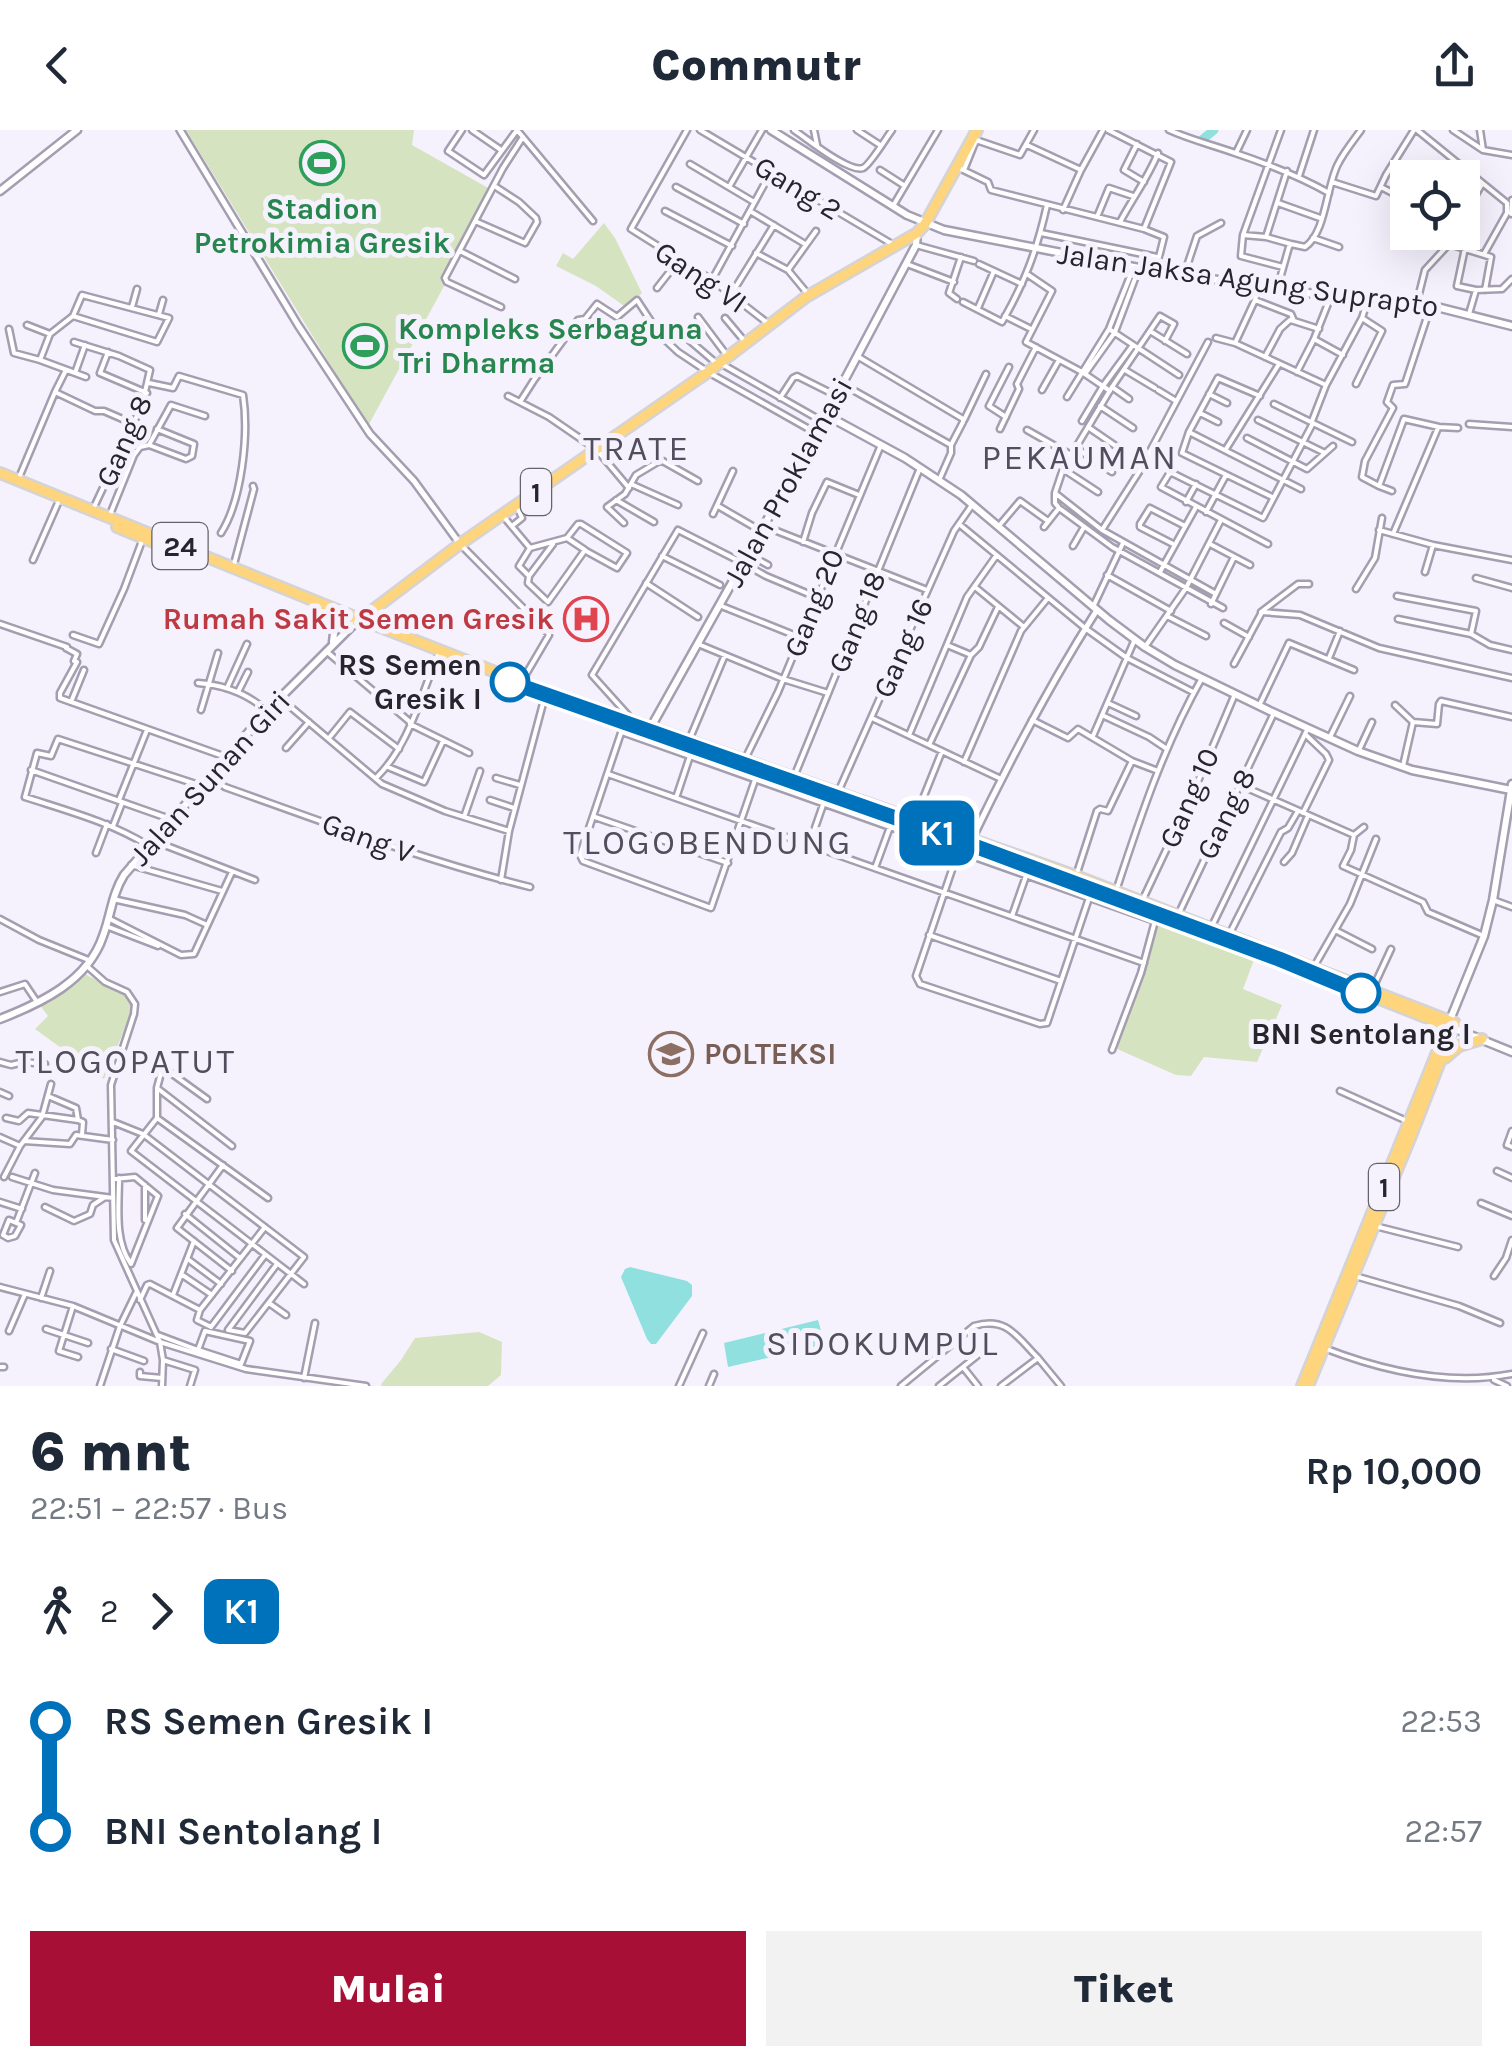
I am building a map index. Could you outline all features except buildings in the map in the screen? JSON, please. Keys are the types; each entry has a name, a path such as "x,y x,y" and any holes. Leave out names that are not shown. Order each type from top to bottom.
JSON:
{"highway":[{"name":"1","path":"357,621 809,296 917,233 960,169 977,130"},
{"name":"24","path":"0,476 92,510 143,538 328,613 357,621"},
{"name":"24","path":"0,476 58,503 233,568 357,621"},
{"path":"357,621 627,726 650,728 939,830"},
{"path":"357,621 545,696 939,830 1156,918 1279,959 1453,1025"},
{"path":"950,834 1230,934 1453,1025"},
{"name":"1","path":"1336,1311 1355,1276 1453,1025"},
{"name":"1","path":"1305,1386 1453,1025"},
{"path":"1442,1060 1459,1046 1482,1039"}],"main road":[{"path":"0,190 77,130"},
{"name":"Jalan Jaksa Agung Suprapto","path":"771,130 924,224 944,230 1136,268 1277,290 1417,302 1512,326"},
{"name":"Jalan Proklamasi","path":"650,728 719,605 739,561 748,554 825,418 916,245 917,233"},
{"path":"825,418 882,445 939,480 1135,640 1175,665 1307,731 1358,751 1402,766 1511,787 1484,936 1456,1007 1453,1025 1512,1052"},
{"path":"328,613 335,624 333,643"},
{"name":"Jalan Sunan Giri","path":"89,964 102,939 118,884 131,865 267,711 357,621"},
{"path":"0,1020 69,983 89,964"}],"street":[{"path":"180,130 298,325 370,434 414,481 460,544 549,635 522,682"},
{"path":"462,130 448,151 483,175 517,130 593,221"},
{"path":"472,130 502,150"},
{"name":"Gang VI","path":"687,130 631,230 712,280 770,325"},
{"name":"Gang 2","path":"700,130 896,247"},
{"path":"729,187 762,130"},
{"path":"814,130 817,146"},
{"path":"856,130 880,145"},
{"path":"798,131 845,165 857,168 866,166 892,130"},
{"path":"893,206 938,130"},
{"path":"1034,130 1020,155 977,140 960,169 988,182 991,190 1144,228 1164,237 1157,257 1041,233"},
{"path":"1063,210 1080,170 1105,130 1171,162 1144,228"},
{"path":"1169,130 1194,142 1287,171 1329,192"},
{"path":"1236,153 1247,130"},
{"path":"1281,130 1243,235 1241,256 1283,267"},
{"path":"1299,176 1314,130"},
{"path":"1243,235 1308,247 1321,219 1336,166 1361,130"},
{"path":"1396,160 1416,130 1507,202 1511,214"},
{"path":"1453,130 1483,150 1512,155"},
{"path":"1480,130 1483,150"},
{"path":"501,307 446,282 447,273 523,138"},
{"path":"1027,144 1080,170"},
{"path":"1136,144 1124,170 1144,182"},
{"path":"1120,222 1158,154"},
{"path":"690,164 754,202"},
{"path":"1332,182 1373,197 1390,169"},
{"path":"880,170 905,186"},
{"path":"1266,237 1287,171"},
{"path":"712,280 771,172"},
{"path":"475,222 526,244 536,218 495,186"},
{"path":"1380,186 1390,191"},
{"path":"676,187 744,224"},
{"path":"1097,217 1110,188 1134,196"},
{"path":"1484,254 1511,214 1512,200"},
{"path":"1278,202 1321,219"},
{"path":"961,257 949,294 1000,322 1037,250 1047,205"},
{"path":"665,210 732,246"},
{"path":"750,211 805,244"},
{"path":"1184,274 1197,236 1220,223"},
{"path":"730,294 774,225"},
{"path":"788,270 816,231"},
{"path":"1313,238 1340,247"},
{"path":"1277,290 1291,244"},
{"path":"916,245 976,262 1022,284"},
{"path":"1417,302 1425,270 1443,250"},
{"path":"1465,250 1457,285 1476,290 1504,288 1512,278"},
{"path":"1471,250 1492,259 1484,290"},
{"path":"460,251 515,279"},
{"path":"756,253 788,270 809,296"},
{"path":"657,288 679,260"},
{"path":"906,264 954,282"},
{"path":"1067,398 1112,331 1136,268"},
{"path":"977,310 994,271"},
{"path":"1027,274 1052,291 1026,342 1130,399"},
{"path":"1234,344 1259,286"},
{"path":"132,307 137,289"},
{"path":"1470,314 1476,290"},
{"path":"40,360 50,334 73,316 82,294 169,318 157,342 73,316"},
{"path":"1297,372 1330,296"},
{"path":"1268,544 1161,487 1170,473 1262,518 1312,422 1368,299"},
{"path":"159,314 162,300"},
{"path":"520,402 578,320 585,319 597,304 616,318 638,300 668,344 708,372 816,433"},
{"path":"1256,300 1290,314 1294,321"},
{"path":"1392,490 1362,475 1364,461 1394,407 1387,402 1394,384 1405,384 1432,305"},
{"path":"1006,316 1032,329"},
{"path":"1082,421 1102,386 1160,316 1174,324 1165,341"},
{"path":"698,317 722,362"},
{"path":"725,318 746,343"},
{"path":"1356,384 1382,331 1362,318"},
{"path":"1264,357 1280,329 1290,320 1318,328"},
{"path":"28,324 50,334"},
{"path":"9,329 14,353 86,377"},
{"path":"1112,331 1179,374"},
{"path":"1150,331 1187,354"},
{"path":"682,334 780,398 825,418"},
{"path":"1216,338 1326,385"},
{"path":"1314,339 1343,356"},
{"path":"74,342 108,352 100,373 147,393"},
{"path":"1093,533 1144,464 1150,462 1148,454 1208,342"},
{"path":"74,373 84,345"},
{"path":"1136,346 1064,468 1055,500 1058,508 1106,544 1223,608"},
{"path":"1000,429 1019,389 1016,384 1036,347"},
{"name":"Gang 8","path":"92,510 134,424 149,382 150,370 108,352"},
{"path":"857,356 964,420"},
{"path":"1042,390 1059,360"},
{"path":"1225,450 1279,364"},
{"path":"1006,417 990,405 1009,367"},
{"path":"1124,369 1176,401"},
{"path":"18,481 66,370"},
{"path":"939,480 951,445 986,374"},
{"path":"149,382 172,388 179,376 243,395 244,446 236,494 220,534"},
{"path":"780,398 797,376 836,396"},
{"path":"1260,396 1220,377 1182,452 1273,498"},
{"path":"842,384 951,445"},
{"path":"55,392 134,424"},
{"path":"1209,394 1227,403"},
{"path":"508,396 550,417 596,450 630,486 678,505"},
{"path":"1274,404 1352,442"},
{"path":"108,520 137,450 149,444 171,405 205,416"},
{"path":"1100,406 1133,428"},
{"path":"1200,412 1218,422"},
{"path":"1390,415 1404,421 1458,428"},
{"path":"1258,420 1324,453"},
{"path":"1379,486 1404,421"},
{"path":"1469,424 1512,427"},
{"path":"1088,427 1123,451"},
{"path":"1393,534 1439,427"},
{"path":"149,444 186,460 192,456 194,444 158,429"},
{"path":"1028,430 1072,455"},
{"path":"1189,432 1300,489"},
{"path":"1247,438 1308,468 1333,446"},
{"name":"Gang 20","path":"744,760 784,679 882,445"},
{"path":"1076,448 1112,472"},
{"path":"624,523 607,507 636,475 660,460 698,482"},
{"name":"Gang 18","path":"794,778 920,468"},
{"path":"1064,468 1098,492"},
{"path":"713,514 733,470"},
{"path":"1206,512 1226,475"},
{"path":"803,542 827,482 859,495"},
{"path":"1186,502 1196,484"},
{"path":"233,568 253,486"},
{"path":"1055,493 1110,535 1216,594"},
{"path":"616,500 654,522"},
{"path":"998,526 1020,500 1048,521"},
{"path":"33,560 58,503"},
{"name":"Gang 16","path":"838,792 928,590 972,505"},
{"path":"512,526 522,516 516,506"},
{"path":"718,506 762,528 928,590"},
{"path":"1160,572 1196,507"},
{"path":"1044,527 1058,508"},
{"path":"1175,545 1140,524 1150,508 1186,526"},
{"path":"502,515 530,548"},
{"path":"1356,589 1374,560 1382,518"},
{"path":"1145,647 1186,588 1221,520"},
{"path":"530,576 519,566 530,548 567,538 580,524 627,553 617,568 567,538"},
{"path":"959,524 1085,628 1127,658 1193,692"},
{"path":"1073,546 1084,527"},
{"path":"818,598 678,530 592,675 627,726 690,756 1089,898 1156,918 1112,1050"},
{"path":"1379,530 1512,560"},
{"path":"1106,544 1110,535"},
{"path":"73,634 99,644 143,538"},
{"path":"554,542 528,583 549,602 585,550"},
{"path":"972,839 1031,720 1085,628 1123,543"},
{"path":"1209,544 1250,565"},
{"path":"1425,572 1433,545"},
{"path":"748,554 768,565"},
{"path":"662,556 720,585"},
{"path":"908,736 967,597 996,556"},
{"path":"1210,604 1234,556"},
{"path":"1107,576 1206,636"},
{"path":"1476,578 1512,588"},
{"path":"646,583 698,617"},
{"path":"1234,664 1261,612 1298,584 1309,584"},
{"path":"974,587 1024,627"},
{"path":"1398,596 1476,612 1471,634"},
{"path":"964,762 1024,627 1048,598"},
{"path":"719,605 800,638"},
{"path":"930,745 971,655 998,607"},
{"path":"1261,612 1300,615 1373,646 1512,678"},
{"path":"1398,619 1471,634 1490,645 1512,650"},
{"path":"1224,623 1249,638"},
{"path":"0,624 78,654 59,695 226,757"},
{"path":"1328,658 1340,631"},
{"path":"1092,737 1135,640"},
{"path":"1259,706 1289,643 1354,670"},
{"path":"228,688 247,644"},
{"path":"698,644 828,693"},
{"path":"946,645 971,655"},
{"path":"325,651 410,724 469,753"},
{"path":"202,710 218,653"},
{"path":"376,778 399,749 438,655"},
{"path":"689,741 725,655"},
{"path":"71,702 84,670"},
{"path":"238,692 248,672"},
{"path":"1116,891 1158,770 1202,678"},
{"path":"198,683 238,692 267,711"},
{"name":"Gang 10","path":"1142,902 1235,694"},
{"path":"501,880 509,831 545,696"},
{"path":"1329,738 1350,696"},
{"path":"280,698 382,784 509,831"},
{"path":"1395,705 1413,722 1437,724 1442,701 1512,717"},
{"path":"1108,703 1136,716"},
{"path":"329,738 349,712 399,749"},
{"name":"Gang 8","path":"1178,915 1274,713"},
{"path":"1102,715 1167,748"},
{"path":"872,718 1000,779"},
{"path":"1031,720 1067,738 1076,729 1132,761 1158,770"},
{"path":"286,748 309,722"},
{"path":"1358,751 1372,722"},
{"path":"1402,766 1413,722"},
{"path":"627,726 580,855 583,861 708,908 712,906 756,780"},
{"path":"96,853 147,730"},
{"path":"1211,927 1307,731 1328,760 1303,814 1292,853 1284,862"},
{"path":"202,786 57,739 51,756 37,753 24,797 255,880"},
{"path":"387,767 424,782 443,741"},
{"path":"915,819 942,751"},
{"path":"676,798 690,756"},
{"path":"1076,876 1098,812 1108,811 1132,761"},
{"path":"31,770 173,820"},
{"path":"464,817 480,771"},
{"path":"608,774 1144,963"},
{"name":"Gang V","path":"210,776 225,788 407,853 530,887"},
{"path":"496,778 522,785"},
{"path":"1240,785 1354,835"},
{"path":"490,800 516,808"},
{"path":"809,845 824,802"},
{"path":"1230,934 1282,832 1303,814"},
{"path":"593,816 728,863"},
{"path":"875,868 890,827"},
{"path":"1364,828 1354,835 1343,866 1423,902 1428,912 1484,936"},
{"path":"1314,967 1350,904 1376,839"},
{"path":"958,852 916,976 920,984 1043,1024 1048,1020 1089,898"},
{"path":"131,865 222,892"},
{"path":"107,922 181,955 194,954 232,872"},
{"path":"1012,916 1026,876"},
{"path":"113,899 185,915 206,924"},
{"path":"1492,903 1512,907"},
{"path":"0,919 89,964 104,982 127,992 135,1004 111,1084 116,1178 119,1230 130,1264 158,1196 135,1176 116,1178"},
{"path":"1335,930 1372,949"},
{"path":"930,934 1061,981"},
{"path":"1372,990 1391,950"},
{"path":"0,992 25,984 37,1002"},
{"path":"0,1062 45,1064"},
{"path":"207,1099 164,1068 157,1088 157,1118 131,1151 304,1284"},
{"path":"4,1177 42,1116 52,1084"},
{"path":"157,1088 232,1146"},
{"path":"1340,1091 1410,1122"},
{"path":"0,1092 8,1096"},
{"path":"48,1096 76,1108 78,1120"},
{"path":"6,1118 19,1121 28,1114 78,1120 84,1122 82,1135"},
{"path":"157,1118 268,1198"},
{"path":"113,1122 143,1134 304,1257 245,1334 227,1330 277,1264"},
{"path":"1510,1146 1512,1131"},
{"path":"0,1137 22,1143 70,1144 74,1135 114,1140"},
{"path":"0,1162 9,1166"},
{"path":"223,1165 176,1228 232,1271"},
{"path":"1496,1171 1512,1178"},
{"path":"16,1223 35,1172"},
{"path":"12,1177 53,1190 114,1198"},
{"path":"116,1178 114,1240 158,1334 162,1386"},
{"path":"145,1226 146,1185"},
{"path":"45,1207 74,1221 89,1214 93,1205 105,1198"},
{"path":"0,1202 22,1208"},
{"path":"1481,1203 1512,1216"},
{"path":"185,1214 240,1258"},
{"path":"1375,1226 1458,1248"},
{"path":"264,1227 196,1319 210,1327 264,1255"},
{"path":"1494,1276 1512,1240"},
{"path":"173,1295 194,1241"},
{"path":"124,1252 136,1252"},
{"path":"188,1259 221,1284"},
{"path":"41,1298 50,1270"},
{"path":"181,1274 212,1295"},
{"path":"1355,1276 1459,1306 1500,1323"},
{"path":"140,1300 148,1284 200,1310"},
{"path":"0,1287 73,1306 160,1342 246,1369 366,1386"},
{"path":"100,1386 111,1349 136,1293"},
{"path":"9,1331 25,1294"},
{"path":"269,1303 286,1315"},
{"path":"73,1306 60,1352 78,1357"},
{"path":"304,1378 315,1323"},
{"path":"901,1386 974,1326 982,1324 1002,1324 1013,1332 1061,1386"},
{"path":"46,1329 88,1343"},
{"path":"158,1334 198,1350 241,1364 250,1342 205,1331 198,1350"},
{"path":"679,1386 704,1333"},
{"path":"1326,1337 1372,1367 1452,1385 1489,1382 1512,1374"},
{"path":"111,1349 144,1361"},
{"path":"939,1386 983,1351"},
{"path":"1002,1385 1038,1358"},
{"path":"163,1360 195,1370 190,1386"},
{"path":"962,1367 978,1386"},
{"path":"140,1372 140,1376 162,1378"},
{"path":"708,1386 714,1374"},
{"path":"1048,1386 1055,1379"},
{"path":"1489,1382 1507,1386"}],"green space":[{"name":"Kompleks Serbaguna Tri Dharma","path":"186,130 414,130 412,145 490,189 461,255 368,426"},
{"path":"604,223 642,293 627,308 596,286 556,266 563,253 573,259"},
{"path":"1159,915 1257,952 1243,989 1282,1005 1257,1062 1204,1057 1191,1076 1176,1075 1117,1049"},
{"path":"85,974 129,997 134,1006 104,1079 35,1029 48,1016 39,1004"},
{"path":"479,1332 502,1342 501,1375 488,1386 381,1386 415,1338"}],"water":[{"path":"630,1267 692,1285 692,1296 656,1344 647,1339 621,1277"},
{"path":"818,1320 825,1345 728,1367 724,1343"}],"waterway":[{"path":"1203,139 1214,130"}],"bus line":[{"name":"K1","path":"510,682 961,841 1361,993"}],"place":[{"name":"Stadion Petrokimia Gresik","path":"322,163"},
{"name":"Kompleks Serbaguna Tri Dharma","path":"365,346"},
{"name":"Rumah Sakit Semen Gresik","path":"586,619"},
{"name":"RS Semen Gresik I","path":"510,682"},
{"name":"BNI Sentolang I","path":"1361,993"},
{"name":"POLTEKSI","path":"671,1054"}],"district":[{"name":"TRATE","path":"637,448"},
{"name":"PEKAUMAN","path":"1080,457"},
{"name":"TLOGOBENDUNG","path":"708,842"},
{"name":"TLOGOPATUT","path":"126,1061"},
{"name":"SIDOKUMPUL","path":"883,1343"}]}
